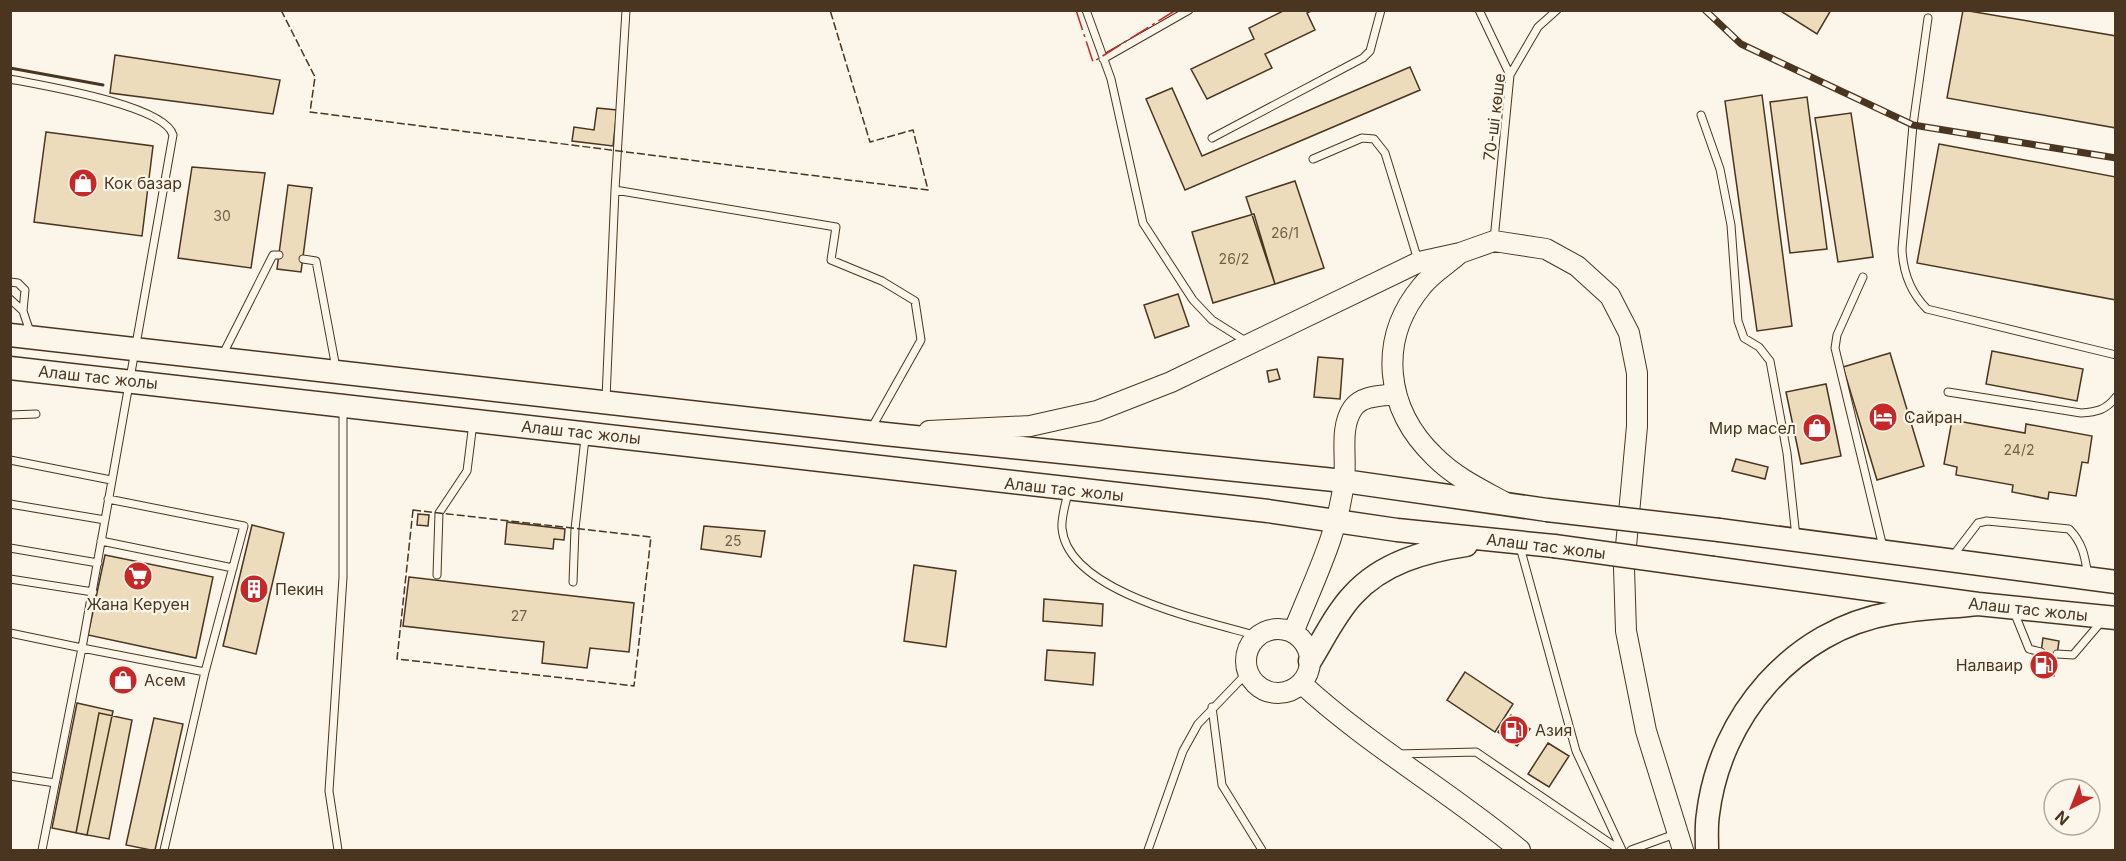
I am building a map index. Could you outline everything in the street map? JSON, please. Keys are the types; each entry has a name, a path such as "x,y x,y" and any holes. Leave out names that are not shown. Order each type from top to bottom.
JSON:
{"main road":[{"path":"877,433 1030,426 1097,411 1171,382 1419,262 1460,253 1494,241 1546,249 1577,266 1610,296 1629,333 1637,373 1637,426 1624,568 1626,631 1646,731 1680,842"},
{"path":"1460,253 1422,285 1399,322 1390,353 1396,394 1409,426 1434,457 1461,478 1506,503"},
{"name":"Алаш тас жолы","path":"21,336 877,433 1344,481 1547,510 2115,582"},
{"name":"Алаш тас жолы","path":"10,368 586,432 1554,546 1978,604 2110,617"},
{"path":"1293,633 1336,521 1344,481 1345,431 1353,408 1361,400 1396,394"},
{"path":"1310,661 1305,645 1293,633 1275,629 1258,636 1247,652 1248,672 1262,688 1283,693 1301,683 1310,661 1352,595 1387,568 1430,551 1508,541"},
{"path":"1707,850 1708,814 1717,774 1730,737 1755,695 1788,662 1834,632 1890,614 1978,604"},
{"path":"1301,683 1332,711 1520,850"}],"lane":[{"path":"606,401 626,10"},
{"path":"1086,10 1111,79 1143,223 1192,300 1212,320 1250,344"},
{"path":"1103,59 1189,10"},
{"path":"1212,138 1363,58 1370,51 1381,10"},
{"path":"1479,10 1510,75"},
{"name":"70-ші көше","path":"1494,241 1510,75 1539,27 1557,10"},
{"path":"1928,18 1913,125 1902,249 1903,268 1915,296 1927,309 2115,355"},
{"path":"10,79 99,97 152,117 172,130 173,140 136,348 128,380 93,592 42,850"},
{"path":"1701,115 1720,169 1731,225 1738,321 1744,338 1759,347 1770,361 1787,453 1796,540"},
{"path":"1313,159 1362,138 1374,139 1385,153 1419,262"},
{"path":"615,190 836,227 831,260 882,281 915,301 921,340 877,433"},
{"path":"221,358 273,255 279,255"},
{"path":"303,259 315,261 337,371"},
{"path":"1863,277 1837,335 1835,348 1884,552"},
{"path":"10,282 18,283 25,290 21,336"},
{"path":"10,299 23,311"},
{"path":"1948,392 2081,413 2097,412 2109,405 2115,397"},
{"path":"338,850 329,791 343,577 344,405"},
{"path":"10,415 36,414"},
{"path":"437,575 439,513 467,471 473,420"},
{"path":"573,582 575,529 586,432"},
{"path":"10,460 111,480"},
{"path":"1069,490 1062,528 1067,547 1092,575 1127,596 1258,636"},
{"path":"108,500 244,526 205,672 164,850"},
{"path":"10,504 105,520"},
{"path":"1950,560 1978,523 1987,521 2069,529 2078,538 2084,550 2088,578"},
{"path":"101,541 233,568"},
{"path":"1508,541 1576,751 1621,850"},
{"path":"10,548 98,563"},
{"path":"10,579 93,592"},
{"path":"2012,606 2029,649 2041,652"},
{"path":"2057,654 2073,655 2110,617"},
{"path":"10,633 205,672"},
{"path":"1148,850 1183,751 1198,724 1248,672"},
{"path":"1212,707 1222,784 1262,850"},
{"path":"1392,755 1476,752 1621,850"},
{"path":"10,776 55,783"},
{"path":"1631,850 1680,842"}],"building":[{"path":"1285,10 1313,10 1307,13 1315,30 1265,54 1272,68 1207,99 1191,69 1254,39 1249,28"},
{"path":"1779,10 1831,10 1817,34"},
{"path":"1963,10 2116,36 2116,128 1947,98"},
{"path":"115,55 280,80 273,114 110,93"},
{"path":"1410,67 1420,90 1185,190 1146,99 1172,88 1202,156"},
{"path":"1762,95 1792,326 1757,331 1725,101"},
{"path":"1807,97 1827,249 1790,253 1770,102"},
{"path":"597,108 617,110 613,146 572,141 574,127 594,130"},
{"path":"1851,113 1873,257 1838,262 1815,118"},
{"path":"46,132 153,146 142,236 34,222"},
{"path":"1939,144 2116,177 2116,300 1917,263"},
{"path":"192,167 265,173 251,268 178,258"},
{"path":"1295,181 1324,268 1275,284 1246,197"},
{"path":"288,185 312,188 301,272 277,269"},
{"path":"1254,214 1275,284 1213,303 1192,232"},
{"path":"1178,294 1189,326 1155,338 1144,305"},
{"path":"1992,351 2083,369 2077,401 1986,384"},
{"name":"Сайран","path":"1890,353 1924,466 1877,480 1843,367"},
{"path":"1318,357 1343,359 1340,399 1314,397"},
{"path":"1277,369 1280,379 1269,382 1267,371"},
{"path":"1826,384 1841,456 1801,464 1786,392"},
{"path":"1952,420 2025,433 2026,424 2092,436 2088,463 2082,462 2076,496 2049,492 2048,499 2012,492 2013,485 1956,475 1957,467 1944,464"},
{"path":"1736,459 1768,467 1765,479 1732,471"},
{"path":"418,514 429,515 428,526 417,525"},
{"path":"507,522 565,529 564,540 554,539 553,549 505,544"},
{"name":"Пекин","path":"252,525 284,533 256,654 223,646"},
{"path":"704,526 765,531 761,557 701,549"},
{"path":"105,555 213,577 196,658 88,635"},
{"path":"914,565 956,571 946,647 904,641"},
{"path":"409,577 634,603 629,652 590,648 587,668 542,663 544,642 403,626"},
{"path":"1044,599 1103,604 1102,626 1043,621"},
{"path":"2043,638 2059,641 2054,676 2038,674"},
{"path":"1047,650 1095,653 1093,685 1045,680"},
{"path":"1465,672 1513,704 1495,732 1447,700"},
{"path":"77,703 113,711 87,835 52,828"},
{"path":"99,713 132,720 109,839 76,833"},
{"name":"Азия","path":"1511,715 1530,729 1517,746 1498,732"},
{"path":"154,718 183,724 155,850 151,850 126,845"},
{"path":"1548,743 1569,756 1549,787 1528,774"}],"railway":[{"path":"1705,10 1741,44 1913,125 2116,158"}],"fence":[{"path":"281,10 315,77 310,112 928,190 913,130 870,142 830,10"},
{"path":"413,510 651,537 634,686 397,659 413,510"}],"wall":[{"path":"10,68 103,85"}],"power":[{"path":"1076,10 1093,62 1176,10"}],"place":[{"name":"Кок базар","path":"83,183"},
{"name":"Сайран","path":"1883,417"},
{"name":"Мир масел","path":"1817,428"},
{"name":"Жана Керуен","path":"138,576"},
{"name":"Пекин","path":"254,589"},
{"name":"Налваир","path":"2044,665"},
{"name":"Асем","path":"123,680"},
{"name":"Азия","path":"1514,730"}]}
